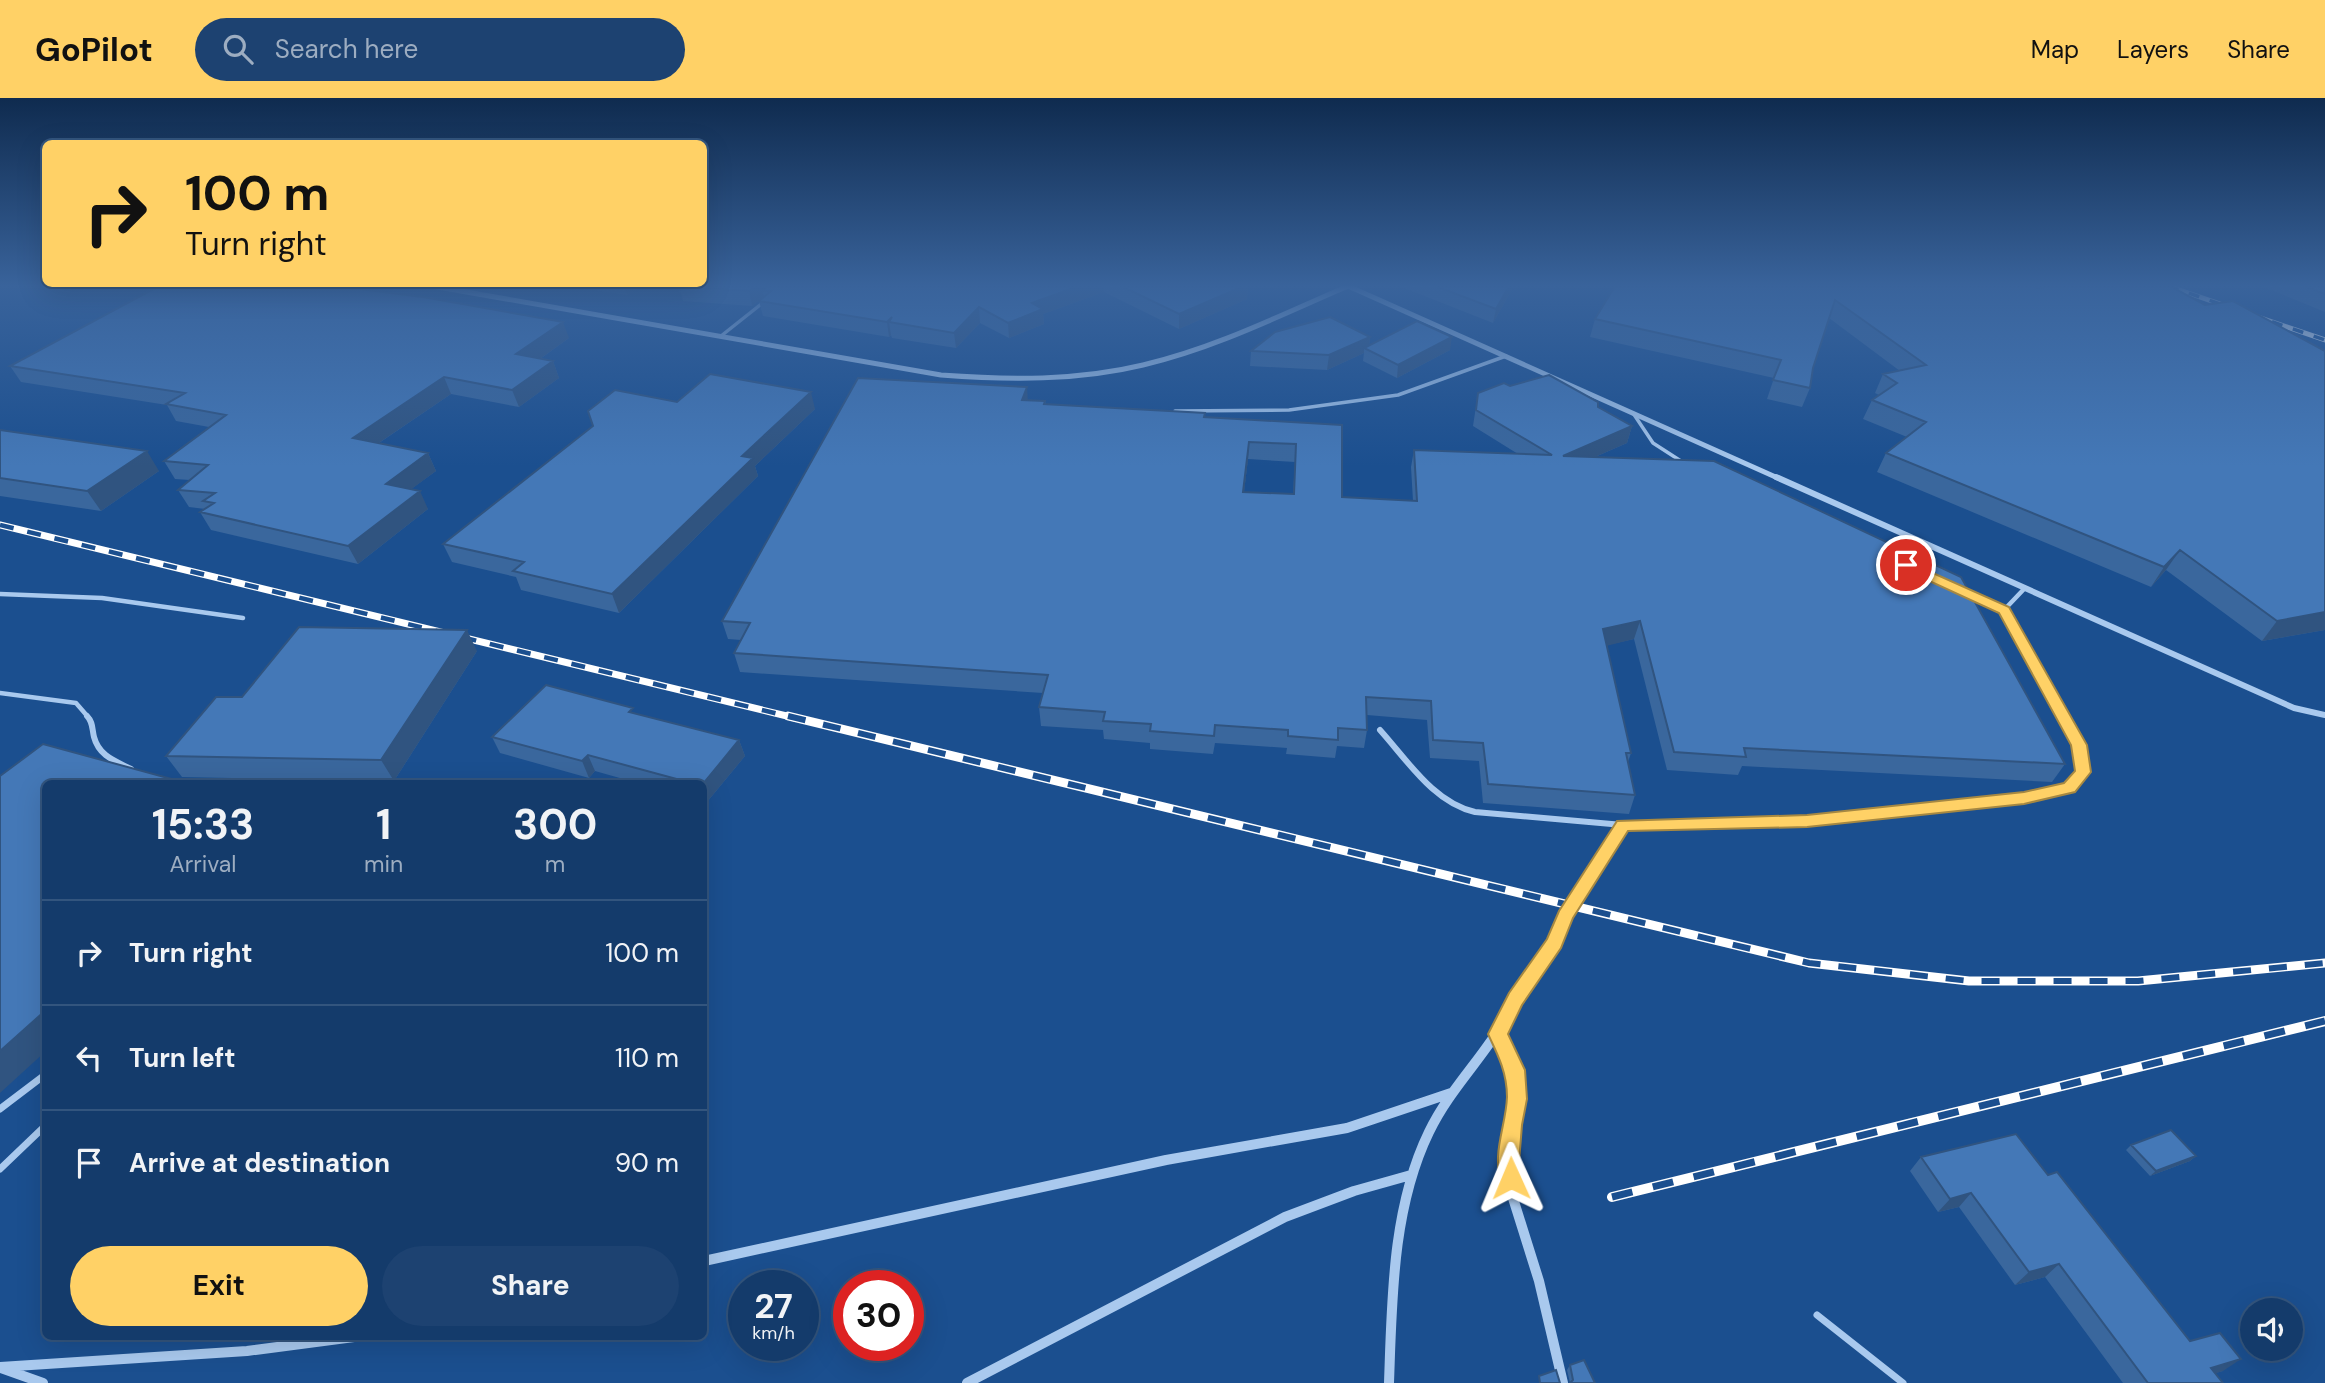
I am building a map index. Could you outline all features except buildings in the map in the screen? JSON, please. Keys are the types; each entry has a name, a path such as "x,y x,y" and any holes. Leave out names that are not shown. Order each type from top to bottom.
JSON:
{"street":[{"path":"777,346 942,375 989,379 1040,378 1142,366 1202,346"},
{"path":"1483,346 2294,708 2325,715"},
{"path":"1389,1383 1391,1324 1401,1225 1411,1175 1429,1132 1451,1093 1498,1034 1516,999 1555,942 1565,916 1601,857"},
{"path":"1498,1034 1515,1070 1517,1099 1511,1125 1509,1162 1512,1195 1542,1293 1563,1383"},
{"path":"707,1260 1166,1160 1347,1128 1451,1093"},
{"path":"967,1383 1285,1217 1354,1191 1411,1175"},
{"path":"0,1368 247,1351 331,1340"},
{"path":"0,1368 43,1383"}],"lane":[{"path":"1174,411 1289,410 1398,395 1506,356"},
{"path":"1633,413 1654,446 1697,469"},
{"path":"1380,730 1439,795 1457,808 1475,812 1623,825 1807,821 2024,798 2070,788 2083,772 2079,745 2004,610 1955,588"},
{"path":"2004,610 2025,588"},
{"path":"0,594 102,598 243,618"},
{"path":"0,693 76,703 91,720 95,741 106,757 142,775"},
{"path":"1601,857 1623,825"},
{"path":"0,1109 42,1077"},
{"path":"0,1169 42,1129"},
{"path":"1817,1315 1903,1383"}],"railway":[{"path":"0,525 795,718"},
{"path":"788,716 1809,963 1969,981 2138,981 2325,963"},
{"path":"1612,1197 2325,1021"}],"route":[{"path":"1511,1178 1511,1125 1517,1099 1515,1070 1498,1034 1516,999 1555,942 1565,916 1623,825 1807,821 2024,798 2070,788 2083,772 2079,745 2004,610 1906,565"}]}
